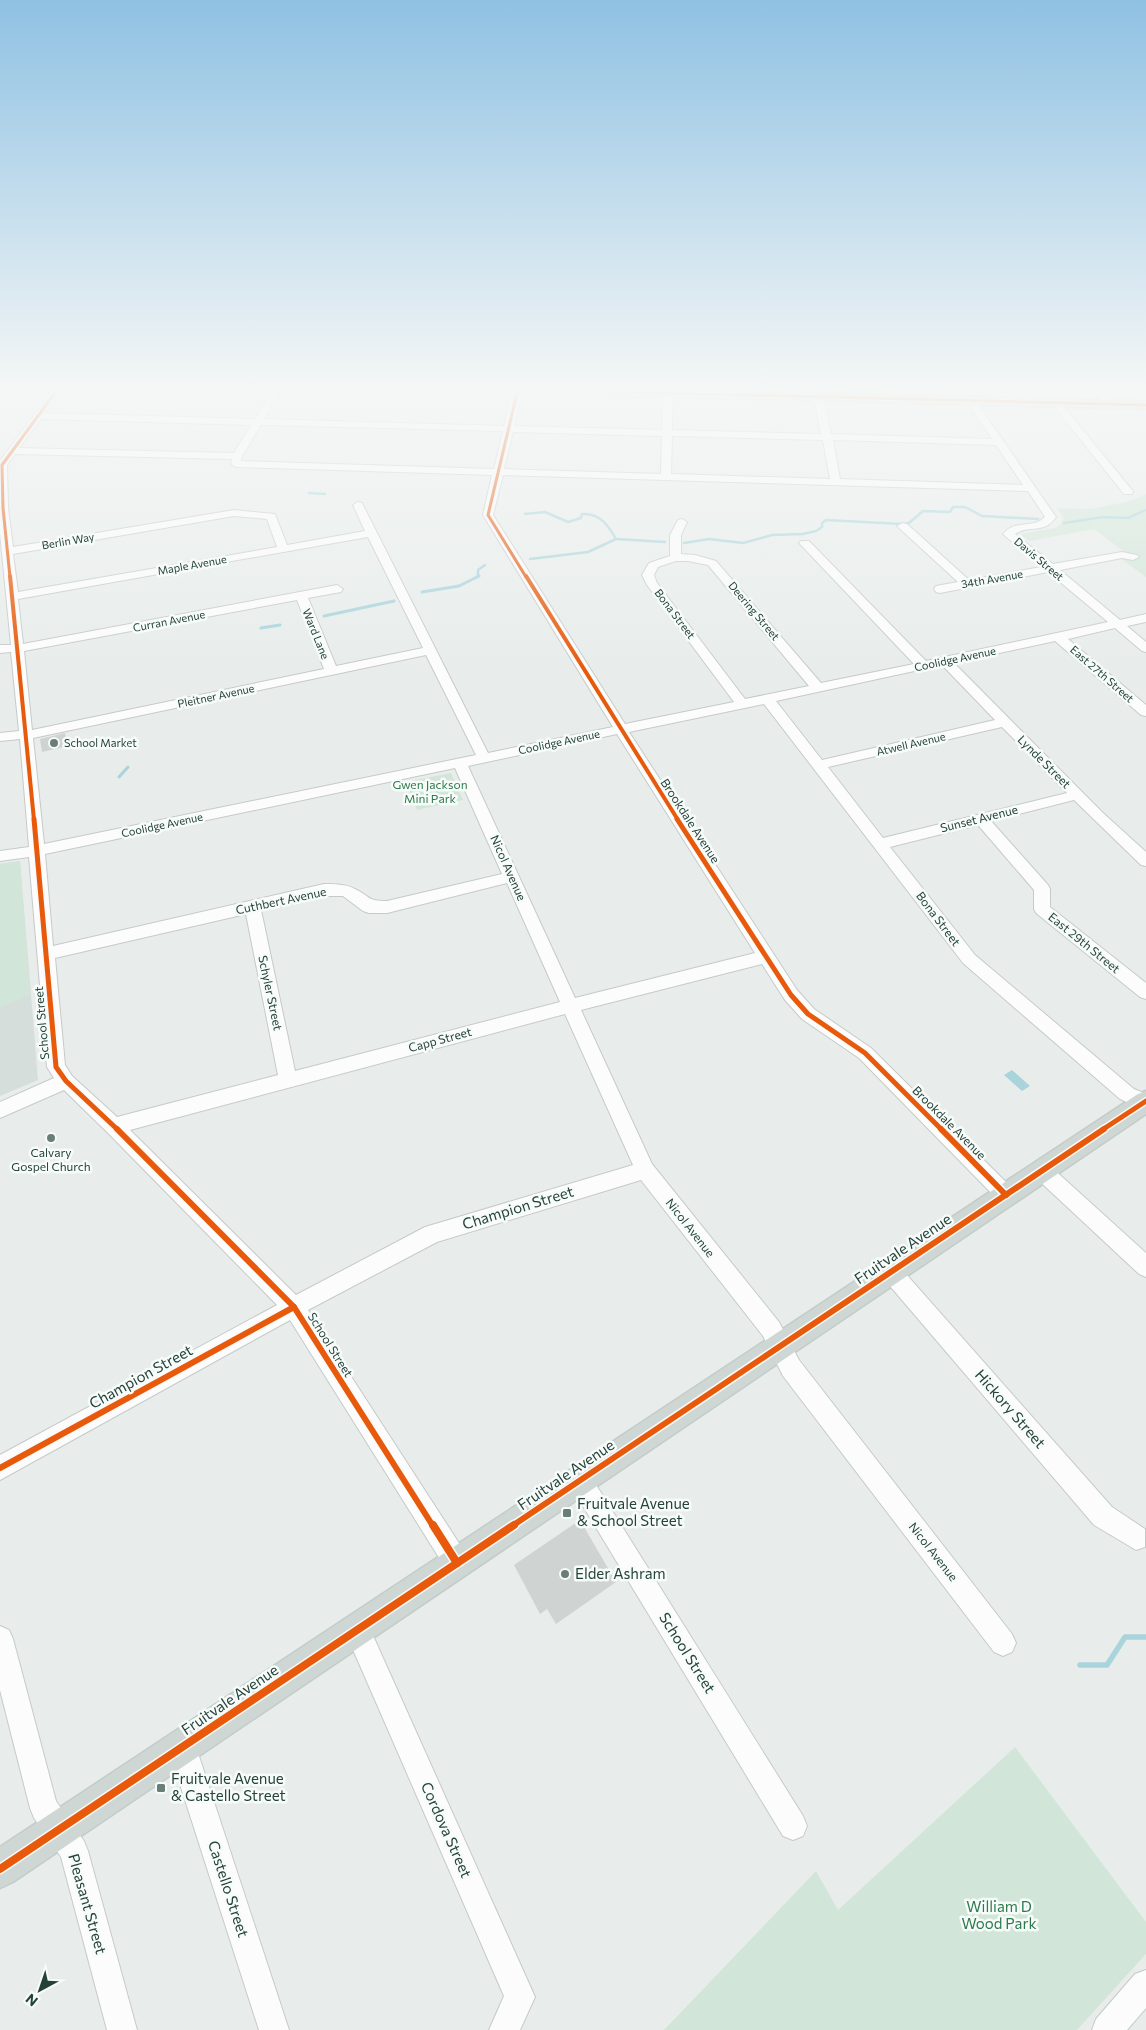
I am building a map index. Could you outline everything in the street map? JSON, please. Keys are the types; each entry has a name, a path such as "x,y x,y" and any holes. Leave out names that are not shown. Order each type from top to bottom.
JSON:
{"main road":[{"name":"Fruitvale Avenue","path":"0,1869 1146,1102"}],"street":[{"name":"School Street","path":"2,481 2,508 8,551 5,582 12,597 18,648 56,1067 66,1081 114,1126 294,1308 457,1563"},
{"name":"Brookdale Avenue","path":"497,481 488,515 621,729 791,995 808,1014 865,1053 1006,1195"},
{"path":"759,481 1032,488"},
{"name":"Davis Street","path":"1027,481 1048,509 1051,517 1049,522 1045,524 1015,529 1009,534 1146,648"},
{"path":"1119,481 1128,492"},
{"path":"358,504 484,758"},
{"name":"Berlin Way","path":"8,551 234,513 271,516 283,548"},
{"path":"676,557 673,542 682,522"},
{"path":"904,526 967,584"},
{"name":"Maple Avenue","path":"12,597 372,533"},
{"path":"805,543 923,666"},
{"name":"34th Avenue","path":"940,589 1122,555 1133,557"},
{"name":"Deering Street","path":"676,557 693,556 712,563 818,688"},
{"name":"Bona Street","path":"676,557 653,565 648,575 651,582 742,704"},
{"name":"Curran Avenue","path":"0,649 30,647 337,589"},
{"name":"Ward Lane","path":"300,596 332,672"},
{"name":"Coolidge Avenue","path":"0,856 36,851 460,763 1146,618"},
{"name":"East 27th Street","path":"1058,636 1146,712"},
{"name":"Pleitner Avenue","path":"0,737 40,733 430,650"},
{"name":"Lynde Street","path":"944,661 1077,795 1140,848 1146,861"},
{"name":"Bona Street","path":"767,699 969,959 1127,1094 1146,1102"},
{"name":"Atwell Avenue","path":"818,766 1004,722"},
{"name":"Nicol Avenue","path":"460,763 645,1170 771,1329 791,1368 1003,1643"},
{"name":"Sunset Avenue","path":"881,844 1077,795"},
{"name":"East 29th Street","path":"980,818 1042,889 1042,909 1146,992"},
{"name":"Cuthbert Avenue","path":"46,954 324,890 345,890 355,894 369,907 387,907 511,877"},
{"name":"Schyler Street","path":"252,906 288,1080"},
{"name":"Capp Street","path":"114,1126 570,1006 766,957"},
{"path":"0,1110 66,1081"},
{"name":"Champion Street","path":"0,1468 382,1258 432,1234 645,1170"},
{"path":"1042,1170 1146,1267"},
{"name":"Hickory Street","path":"891,1272 1103,1516 1136,1538"},
{"name":"School Street","path":"580,1480 793,1826"},
{"name":"Cordova Street","path":"357,1630 520,1996 504,2030"},
{"name":"Pleasant Street","path":"0,1639 44,1808 74,1851 122,2030"},
{"name":"Castello Street","path":"182,1747 274,2030"},
{"path":"1107,2030 1146,1985"}],"shaded area":[{"path":"20,861 38,1080 0,1096 0,864"}],"green space":[{"path":"1146,494 1146,577 1115,554 1125,552 1094,529 1029,541 1021,534 1055,528 1060,525 1064,519 1057,508 1091,509 1126,502"},
{"name":"Gwen Jackson Mini Park","path":"451,773 463,800 417,810 406,782"},
{"path":"20,861 30,995 0,1007 0,864"},
{"name":"William D Wood Park","path":"1015,1747 1146,1922 1146,1954 1077,2030 664,2030 816,1871 838,1910"}],"water":[{"path":"1012,1070 1030,1086 1022,1091 1004,1075"}],"building":[{"name":"School Market","path":"65,733 68,746 42,752 40,739"},
{"name":"Elder Ashram","path":"580,1520 616,1582 556,1624 547,1609 540,1614 514,1565"}],"waterway":[{"path":"309,493 325,494"},
{"path":"684,543 709,539 743,543 772,535 803,534 816,531 822,527 822,523 826,520 902,524 909,523 923,511 950,512 953,507 965,507 982,516 1038,519"},
{"path":"1064,523 1103,517 1128,518 1146,510"},
{"path":"525,514 545,512 568,522 581,518 582,514 588,514 603,521 616,539"},
{"path":"530,559 588,552 616,539"},
{"path":"616,539 665,542"},
{"path":"478,576 478,570 485,565"},
{"path":"422,592 459,586 478,576"},
{"path":"324,616 394,601"},
{"path":"261,628 280,625"},
{"path":"119,777 128,767"},
{"path":"1080,1665 1107,1665 1125,1637 1146,1637"}],"cycle path":[{"path":"2,481 3,508 26,734 56,1067 66,1081 114,1126 294,1307 457,1563"},
{"path":"496,481 488,515 671,810 791,995 808,1014 865,1053 1006,1195"},
{"path":"0,1869 1146,1101"},
{"path":"0,1468 294,1307"}],"place":[{"name":"School Market","path":"54,743"},
{"name":"Calvary Gospel Church","path":"51,1138"},
{"name":"Fruitvale Avenue & School Street","path":"567,1513"},
{"name":"Elder Ashram","path":"565,1574"},
{"name":"Fruitvale Avenue & Castello Street","path":"161,1788"}]}
